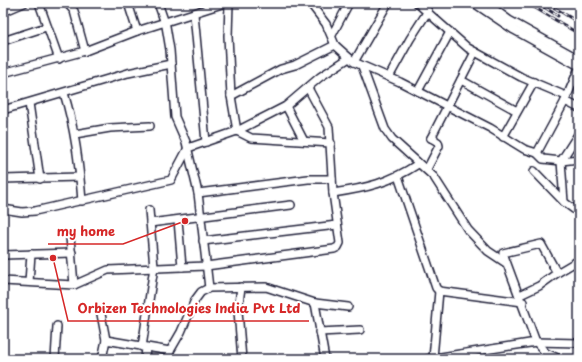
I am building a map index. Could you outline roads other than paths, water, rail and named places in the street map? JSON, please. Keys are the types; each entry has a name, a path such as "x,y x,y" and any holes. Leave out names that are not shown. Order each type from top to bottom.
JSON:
{"street":[{"path":"3,12 24,3"},
{"path":"39,3 46,27 59,59"},
{"path":"67,3 74,11 85,51"},
{"path":"128,3 137,31"},
{"path":"158,3 165,23 170,50 175,117 188,148 198,193 209,288"},
{"path":"310,3 319,12 336,45 352,60 362,66 418,91 490,128 524,149 537,153 543,159 561,161 579,159"},
{"path":"332,35 349,3"},
{"path":"3,209 22,212 35,211 171,180 188,148 237,131 286,106 320,77 352,60 388,3"},
{"path":"417,3 475,52 565,98 579,108"},
{"path":"474,3 514,30 579,67 537,153"},
{"path":"486,3 509,20 579,59"},
{"path":"3,73 85,51 137,31 225,4 231,96 237,131"},
{"path":"389,77 410,39 428,11"},
{"path":"194,14 206,142"},
{"path":"3,39 6,40 46,27"},
{"path":"418,91 450,32"},
{"path":"231,96 281,69 336,45"},
{"path":"426,169 439,146 438,142 432,138 475,52"},
{"path":"3,110 128,73 171,64"},
{"path":"362,66 385,129 392,139 434,177 468,230 488,251 506,263"},
{"path":"461,80 517,112"},
{"path":"504,137 534,82"},
{"path":"3,281 74,285 108,270 206,266 334,249 338,247 340,243 333,193 329,127 308,88"},
{"path":"64,93 75,134 82,201"},
{"path":"29,102 40,179"},
{"path":"286,106 304,141"},
{"path":"75,134 110,128 150,126"},
{"path":"237,131 251,138 331,142"},
{"path":"564,202 561,161 579,133"},
{"path":"333,193 370,187 398,176 418,164"},
{"path":"534,171 564,202 579,213"},
{"path":"398,176 436,288 439,290 522,302"},
{"path":"3,180 80,177"},
{"path":"198,193 308,179 332,179"},
{"path":"150,223 200,218 291,205"},
{"path":"145,359 144,347 154,267 149,210"},
{"path":"178,220 182,267"},
{"path":"203,241 337,225"},
{"path":"70,237 74,285"},
{"path":"557,273 541,244 506,251 503,253 520,295 536,342 546,353 560,359"},
{"path":"3,254 72,253"},
{"path":"29,282 31,254"},
{"path":"520,295 539,286 579,260"},
{"path":"241,287 238,311 242,359"},
{"path":"106,340 144,347 169,355 195,300 201,292 209,288 266,287 315,303 348,307"},
{"path":"439,290 430,358 448,357 536,342 579,343"},
{"path":"315,303 325,359"},
{"path":"101,314 106,340 104,342 102,359"},
{"path":"56,359 57,326"},
{"path":"319,332 360,330"}],"railway":[{"path":"527,3 579,34"},
{"path":"538,3 558,16"},
{"path":"555,8 579,23"}],"place":[{"name":"my home","path":"185,221"},
{"name":"Orbizen Technologies India Pvt Ltd","path":"53,258"}]}
